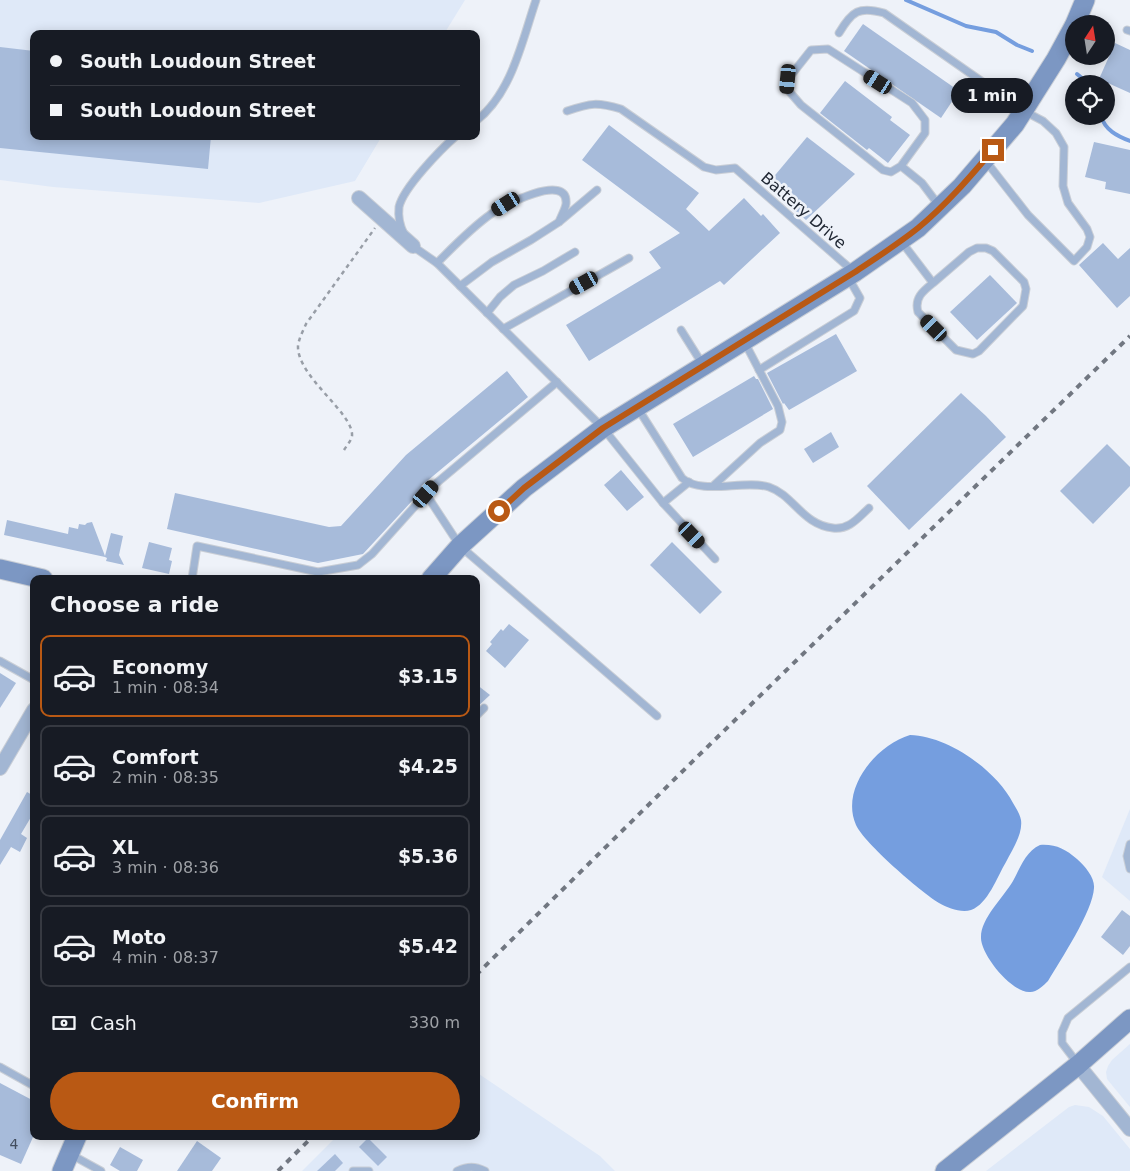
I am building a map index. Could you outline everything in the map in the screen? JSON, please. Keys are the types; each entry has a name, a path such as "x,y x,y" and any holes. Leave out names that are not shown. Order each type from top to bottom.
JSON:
{"main road":[{"path":"1078,15 1085,0"},
{"path":"435,575 460,546 524,488 603,428 851,275 901,240 940,207 985,160 1024,111 1065,42"},
{"path":"0,569 30,576"},
{"path":"945,1171 1078,1064 1130,1019"},
{"path":"62,1171 75,1140"}],"street":[{"path":"359,198 412,246"},
{"path":"0,768 30,717"},
{"path":"1078,1064 1130,1129"}],"lane":[{"path":"480,118 492,107 511,72 536,0"},
{"path":"840,33 848,18 855,13 872,10 884,14 1024,111 1043,121 1056,133 1064,147 1063,186 1068,203 1087,229 1090,237 1087,247 1074,261 1028,215 985,160"},
{"path":"828,49 912,103 925,120 925,133 901,166 891,172 883,170 808,111 788,90 788,79 811,50 828,49"},
{"name":"Battery Drive","path":"568,111 588,104 605,104 621,109 704,167 716,170 736,168 851,275"},
{"path":"451,140 444,146 403,196 400,206 400,225 404,234 412,246 437,263 603,428 663,503 715,559"},
{"path":"901,166 922,183 940,207"},
{"path":"437,263 491,214 506,204 529,195 550,190 562,193 565,196 566,204 559,222"},
{"path":"460,286 492,262 559,222 597,190"},
{"path":"901,240 933,283"},
{"path":"977,248 986,248 993,251 1024,282 1026,289 1023,306 985,346 973,354 956,350 918,312 918,298 933,283 968,252 977,248"},
{"path":"487,313 500,297 514,286 575,252"},
{"path":"504,329 628,258"},
{"path":"759,370 854,311 860,298 851,275"},
{"path":"681,330 703,365"},
{"path":"713,486 760,442 782,428 782,416 778,406 744,341"},
{"path":"193,575 197,546 318,572 358,565 372,554 433,486 557,382"},
{"path":"637,407 682,478 689,482 713,486 757,485 771,488 782,494 804,514 822,526 832,528 843,528 853,523 868,508"},
{"path":"663,503 689,482"},
{"path":"426,494 460,546 657,716"},
{"path":"0,661 30,678"},
{"path":"480,712 484,708"},
{"path":"1130,844 1126,856 1130,869"},
{"path":"1078,1064 1062,1043 1062,1032 1068,1018 1130,967"},
{"path":"0,1067 30,1084"},
{"path":"69,1154 101,1171"},
{"path":"457,1171 466,1167 477,1167 486,1171"},
{"path":"353,1171 369,1171"}],"path":[{"path":"344,450 352,437 350,425 303,365 298,348 306,324 381,218"}],"shaded area":[{"path":"0,0 465,0 446,30 30,30 30,140 380,140 355,181 259,203 53,187 0,180"},
{"path":"1130,809 1130,901 1102,877"},
{"path":"1130,1044 1130,1107 1107,1079 1106,1072 1112,1060"},
{"path":"480,1075 600,1156 615,1171 302,1171 333,1140 480,1140"},
{"path":"1075,1105 1089,1107 1103,1116 1130,1149 1130,1171 986,1171 1069,1107"}],"water":[{"path":"910,735 940,741 955,748 983,767 1005,791 1020,816 1020,831 1014,847 987,896 977,907 971,910 963,911 939,903 881,855 856,825 852,811 853,797 857,783 864,770 885,748 897,740"},
{"path":"1040,845 1056,846 1073,855 1089,872 1094,888 1082,922 1048,981 1037,990 1029,992 1014,986 998,971 986,953 981,937 988,915 1013,881 1027,856"}],"building":[{"path":"863,24 959,91 941,118 844,51"},
{"path":"1115,43 1130,50 1130,93 1115,86 1115,75 1101,75 1105,65 1115,65"},
{"path":"0,47 30,51 30,140 211,140 208,169 0,148"},
{"path":"845,81 892,117 890,120 910,135 888,163 869,148 867,150 820,113"},
{"path":"609,125 699,193 686,209 709,231 744,198 761,216 763,214 780,233 724,285 720,281 589,361 566,325 661,268 649,252 680,233 582,160"},
{"path":"807,137 855,174 806,220 766,186"},
{"path":"1094,142 1130,150 1130,194 1105,189 1106,182 1085,177"},
{"path":"1103,243 1118,259 1130,248 1130,296 1117,308 1079,265"},
{"path":"990,275 1017,303 977,340 950,312"},
{"path":"836,334 857,371 789,410 783,404 767,373"},
{"path":"507,371 528,397 421,486 424,488 363,554 318,563 167,529 175,493 329,527 341,526 406,455"},
{"path":"754,376 758,379 773,409 693,457 673,424"},
{"path":"961,393 1006,437 909,530 867,486"},
{"path":"831,432 839,447 813,463 804,449"},
{"path":"1107,444 1130,467 1130,486 1093,524 1060,491"},
{"path":"621,470 644,497 627,511 604,485"},
{"path":"7,520 68,534 69,527 78,529 79,524 85,525 92,522 105,556 111,533 123,536 119,555 124,565 106,561 107,558 105,557 4,535"},
{"path":"149,542 172,548 169,560 172,561 169,574 142,568"},
{"path":"672,542 722,592 700,614 650,565"},
{"path":"509,624 529,640 505,668 486,651 492,644 490,642 501,629 503,631"},
{"path":"0,673 16,683 0,708"},
{"path":"480,687 490,695 480,704"},
{"path":"27,792 30,794 30,819 21,834 27,838 20,852 11,847 0,865 0,840"},
{"path":"1122,910 1130,916 1130,946 1123,955 1101,937"},
{"path":"0,1083 30,1099 30,1140 32,1140 21,1164 0,1155"},
{"path":"366,1140 370,1140 387,1157 378,1166 359,1147"},
{"path":"197,1141 221,1158 212,1171 177,1171"},
{"path":"120,1147 143,1160 137,1171 120,1171 110,1165"},
{"path":"335,1154 343,1163 335,1171 317,1171"}],"waterway":[{"path":"906,0 966,26 996,32 1017,45 1032,51"},
{"path":"1105,125 1112,132 1130,141"}],"railway":[{"path":"480,971 1130,336"},
{"path":"278,1171 309,1140"}],"route":[{"path":"499,511 524,488 603,428 894,246 918,228 962,186 993,150"}]}
